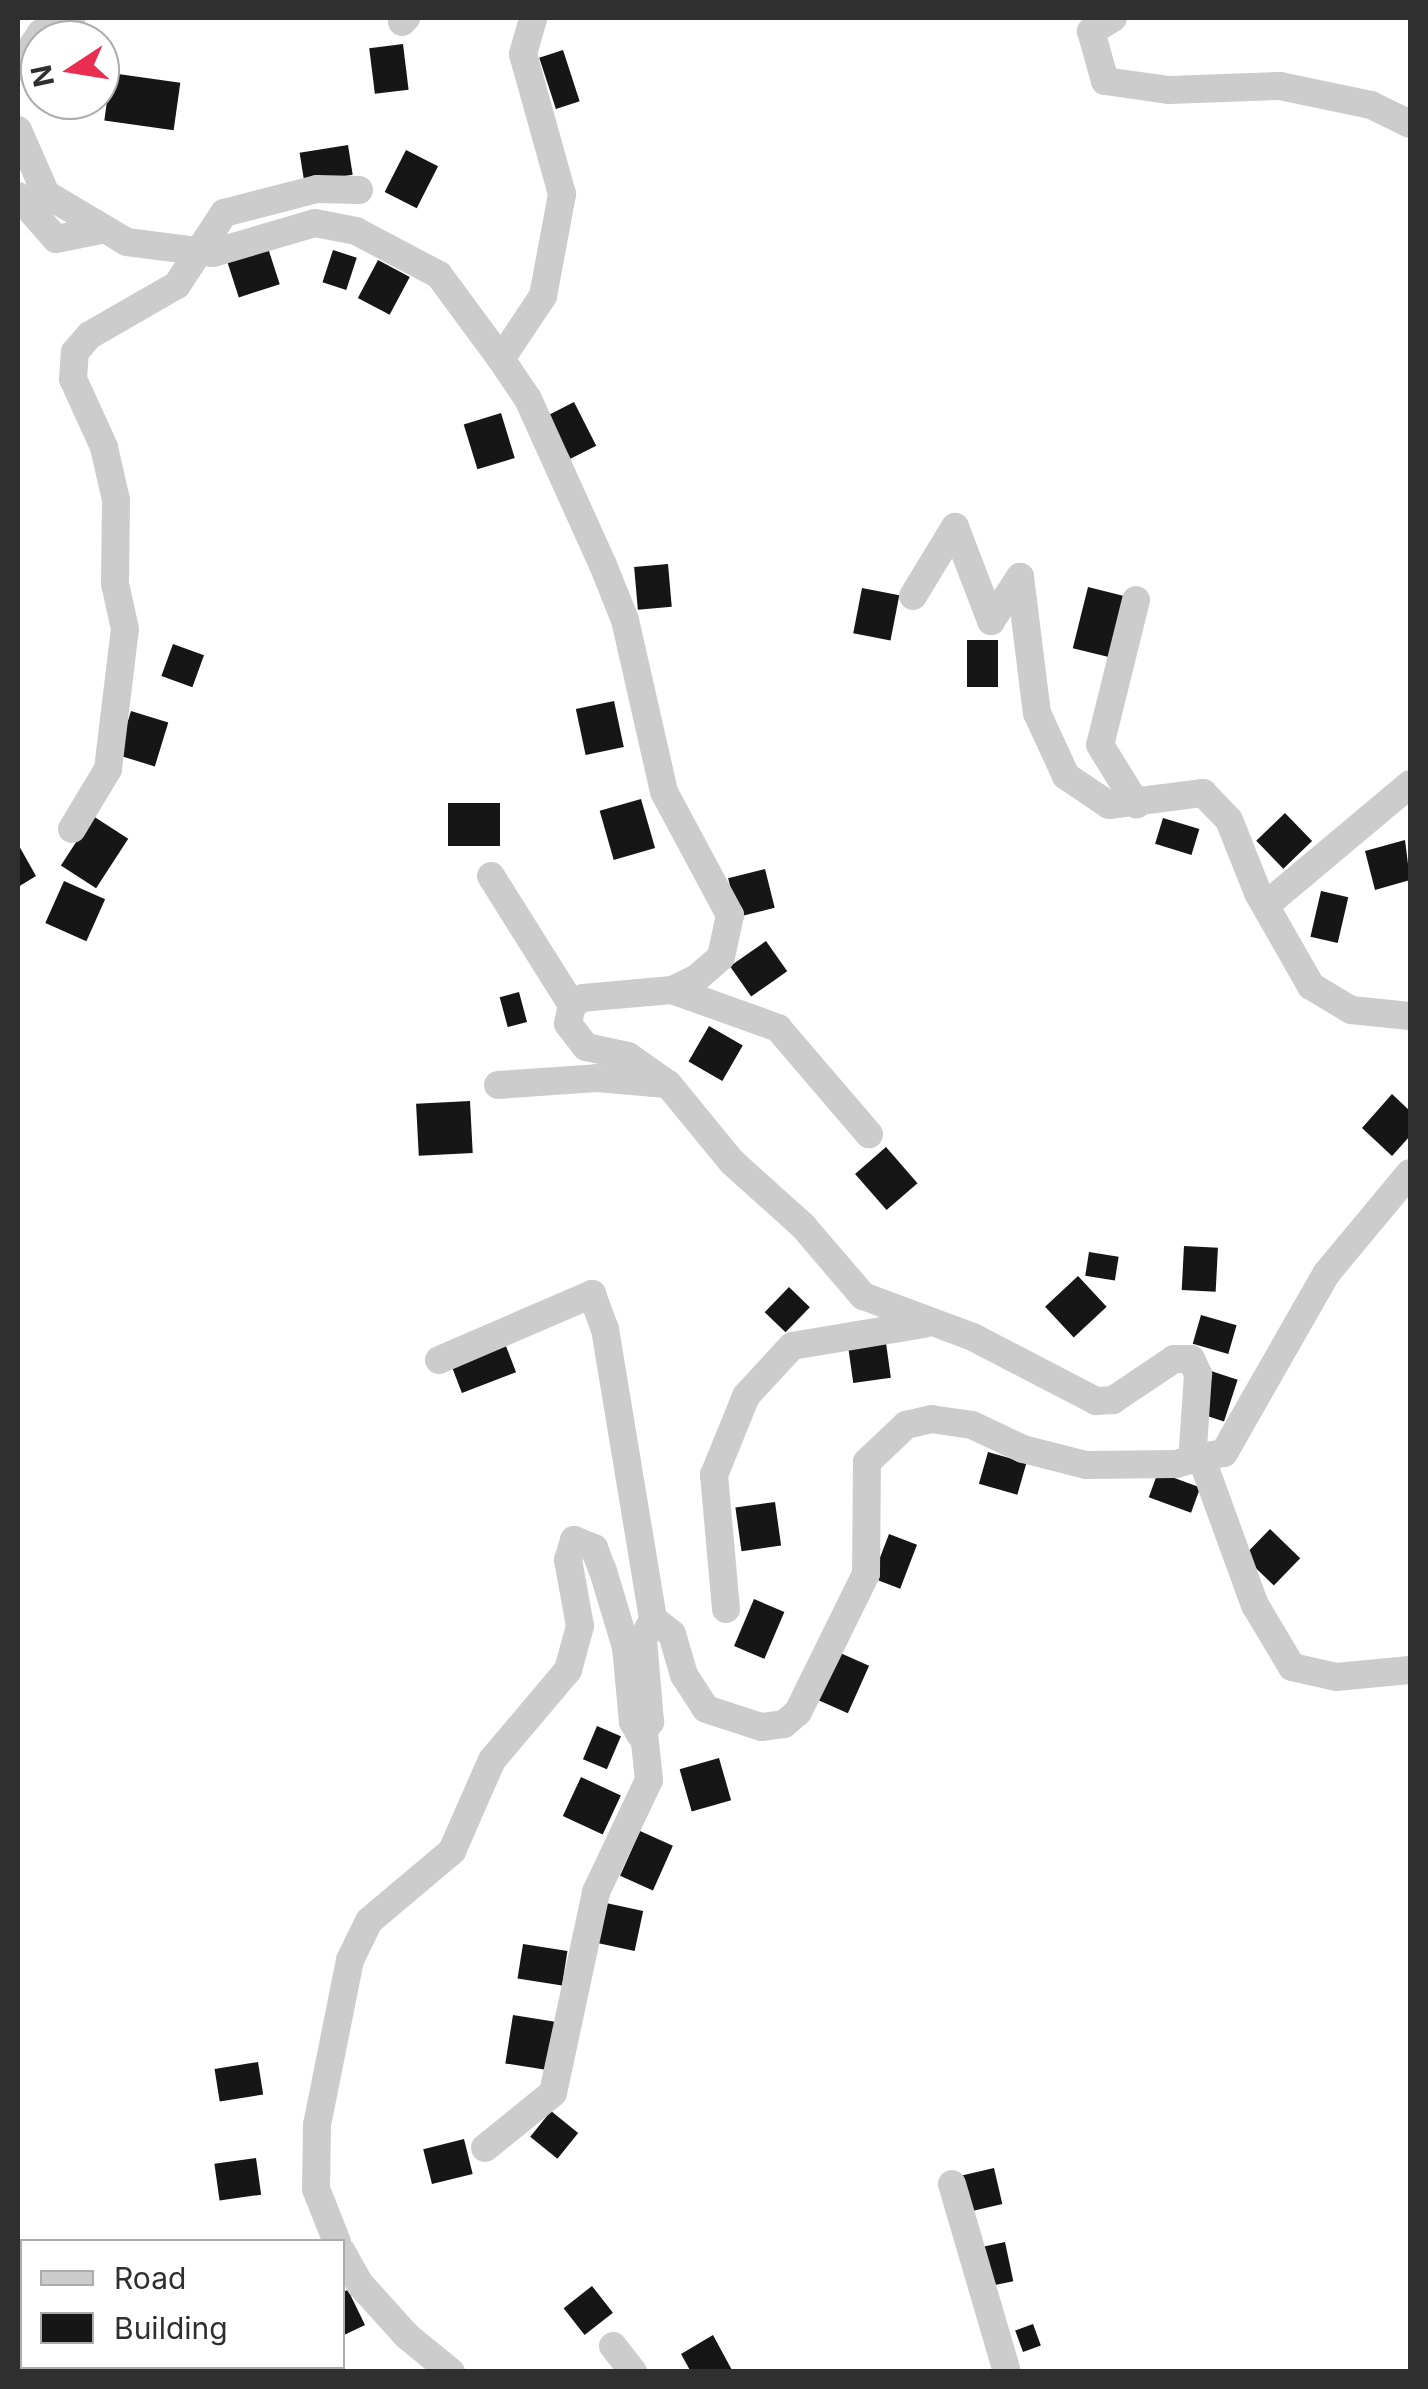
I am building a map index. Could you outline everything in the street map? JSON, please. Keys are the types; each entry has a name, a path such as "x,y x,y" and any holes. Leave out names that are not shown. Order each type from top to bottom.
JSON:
{"street":[{"path":"18,67 40,33 71,18"},
{"path":"502,359 543,296 562,194 523,54 533,18"},
{"path":"1113,18 1091,30 1104,80 1169,90 1280,86 1371,104 1410,124"},
{"path":"18,130 46,194 126,242 212,254 315,223 356,230 439,274 528,398 624,620 664,792 730,915 721,958 672,990"},
{"path":"72,829 108,769 125,629 115,584 116,500 104,447 73,378 75,352 90,335 177,285 192,252 224,213 317,189 360,190"},
{"path":"18,196 56,238 102,230"},
{"path":"913,596 955,526 990,621 1020,577 1037,713 1066,776 1109,805 1137,805 1202,793 1229,820 1266,905 1311,986 1351,1010 1410,1016"},
{"path":"1136,600 1100,745 1137,805"},
{"path":"1266,905 1410,784"},
{"path":"491,876 572,1005 568,1024 575,1039 628,1056 668,1084 732,1162 803,1226 863,1296 973,1337 1096,1400 1113,1400 1174,1359 1192,1359 1198,1374 1189,1430 1255,1605 1292,1668 1336,1677 1410,1670"},
{"path":"572,1005 583,998 672,990 778,1028 869,1134"},
{"path":"498,1085 597,1078 668,1084"},
{"path":"654,1620 672,1634 684,1675 706,1709 735,1723 784,1724 839,1639 866,1574 867,1462 906,1426 950,1419 1086,1465 1157,1466 1224,1454 1326,1274 1410,1173"},
{"path":"439,1360 592,1294 605,1329 654,1620 643,1639 650,1722 644,1734 649,1780 596,1892 552,2093 486,2148"},
{"path":"726,1609 714,1475 746,1396 792,1346 931,1323"},
{"path":"336,2239 316,2189 318,2126 350,1960 369,1920 452,1850 492,1760 568,1670 580,1626 568,1560 574,1540 594,1548 603,1570 626,1647 635,1732 644,1734"},
{"path":"952,2184 1008,2372"},
{"path":"345,2257 360,2284 406,2336 452,2372"},
{"path":"614,2346 634,2372"}],"building":[{"path":"403,44 409,90 375,94 369,48"},
{"path":"563,50 580,101 556,109 539,58"},
{"path":"120,74 180,83 174,130 104,121 120,120"},
{"path":"348,145 353,175 304,182 300,153"},
{"path":"406,150 438,166 417,208 385,192"},
{"path":"268,248 280,284 239,297 227,261"},
{"path":"333,250 357,258 346,290 322,282"},
{"path":"378,260 410,277 390,315 358,298"},
{"path":"574,402 596,446 570,459 548,415"},
{"path":"501,413 515,458 477,469 464,424"},
{"path":"668,564 672,607 638,610 634,567"},
{"path":"1088,587 1124,596 1109,657 1073,648"},
{"path":"862,588 899,595 891,640 853,633"},
{"path":"967,640 998,640 998,687 967,687"},
{"path":"173,644 204,655 192,687 161,676"},
{"path":"614,701 624,747 586,755 576,709"},
{"path":"131,711 168,722 155,766 118,755"},
{"path":"641,799 655,848 614,860 600,811"},
{"path":"448,803 500,803 500,846 448,846"},
{"path":"1285,813 1312,841 1283,869 1256,841"},
{"path":"93,816 128,839 96,888 61,865"},
{"path":"1163,818 1199,829 1191,855 1155,844"},
{"path":"1405,840 1410,880 1375,890 1365,851"},
{"path":"18,844 36,876 18,887"},
{"path":"765,869 775,908 738,917 728,878"},
{"path":"64,881 105,899 86,941 45,923"},
{"path":"1321,891 1348,897 1338,943 1310,937"},
{"path":"766,941 787,971 751,997 730,966"},
{"path":"519,992 527,1022 508,1027 500,997"},
{"path":"709,1026 743,1046 722,1081 688,1062"},
{"path":"1392,1094 1410,1111 1410,1136 1392,1156 1362,1128"},
{"path":"470,1101 473,1153 419,1156 416,1104"},
{"path":"886,1147 917,1183 887,1210 855,1174"},
{"path":"1184,1246 1218,1248 1216,1292 1182,1290"},
{"path":"1089,1252 1119,1257 1115,1280 1085,1276"},
{"path":"1078,1276 1107,1307 1074,1337 1045,1307"},
{"path":"789,1287 810,1307 786,1332 765,1312"},
{"path":"1201,1315 1237,1325 1228,1354 1193,1344"},
{"path":"886,1343 891,1378 853,1383 848,1348"},
{"path":"506,1346 516,1372 462,1393 452,1367"},
{"path":"1211,1371 1238,1380 1224,1421 1197,1413"},
{"path":"988,1452 1026,1463 1017,1495 979,1484"},
{"path":"1158,1472 1200,1487 1191,1513 1149,1497"},
{"path":"775,1502 781,1546 742,1551 735,1508"},
{"path":"1270,1529 1300,1558 1274,1586 1244,1556"},
{"path":"889,1534 917,1545 900,1589 872,1578"},
{"path":"754,1599 784,1612 764,1659 734,1646"},
{"path":"838,1652 869,1666 848,1713 817,1700"},
{"path":"597,1726 621,1736 607,1769 583,1759"},
{"path":"719,1758 731,1800 692,1812 680,1769"},
{"path":"581,1777 621,1796 603,1835 563,1816"},
{"path":"640,1831 673,1846 653,1890 620,1876"},
{"path":"606,1903 643,1911 635,1951 597,1943"},
{"path":"523,1944 567,1951 562,1986 518,1979"},
{"path":"513,2015 556,2022 549,2070 505,2063"},
{"path":"258,2062 263,2095 220,2101 215,2069"},
{"path":"551,2111 578,2133 557,2159 530,2137"},
{"path":"464,2139 473,2174 432,2184 423,2149"},
{"path":"256,2158 261,2195 220,2200 214,2164"},
{"path":"994,2168 1002,2204 970,2211 962,2175"},
{"path":"1005,2242 1013,2281 989,2286 981,2247"},
{"path":"592,2286 613,2313 585,2335 564,2308"},
{"path":"348,2290 365,2325 345,2335"},
{"path":"1033,2324 1041,2346 1023,2352 1015,2330"},
{"path":"713,2335 733,2372 691,2372 681,2354"}]}
